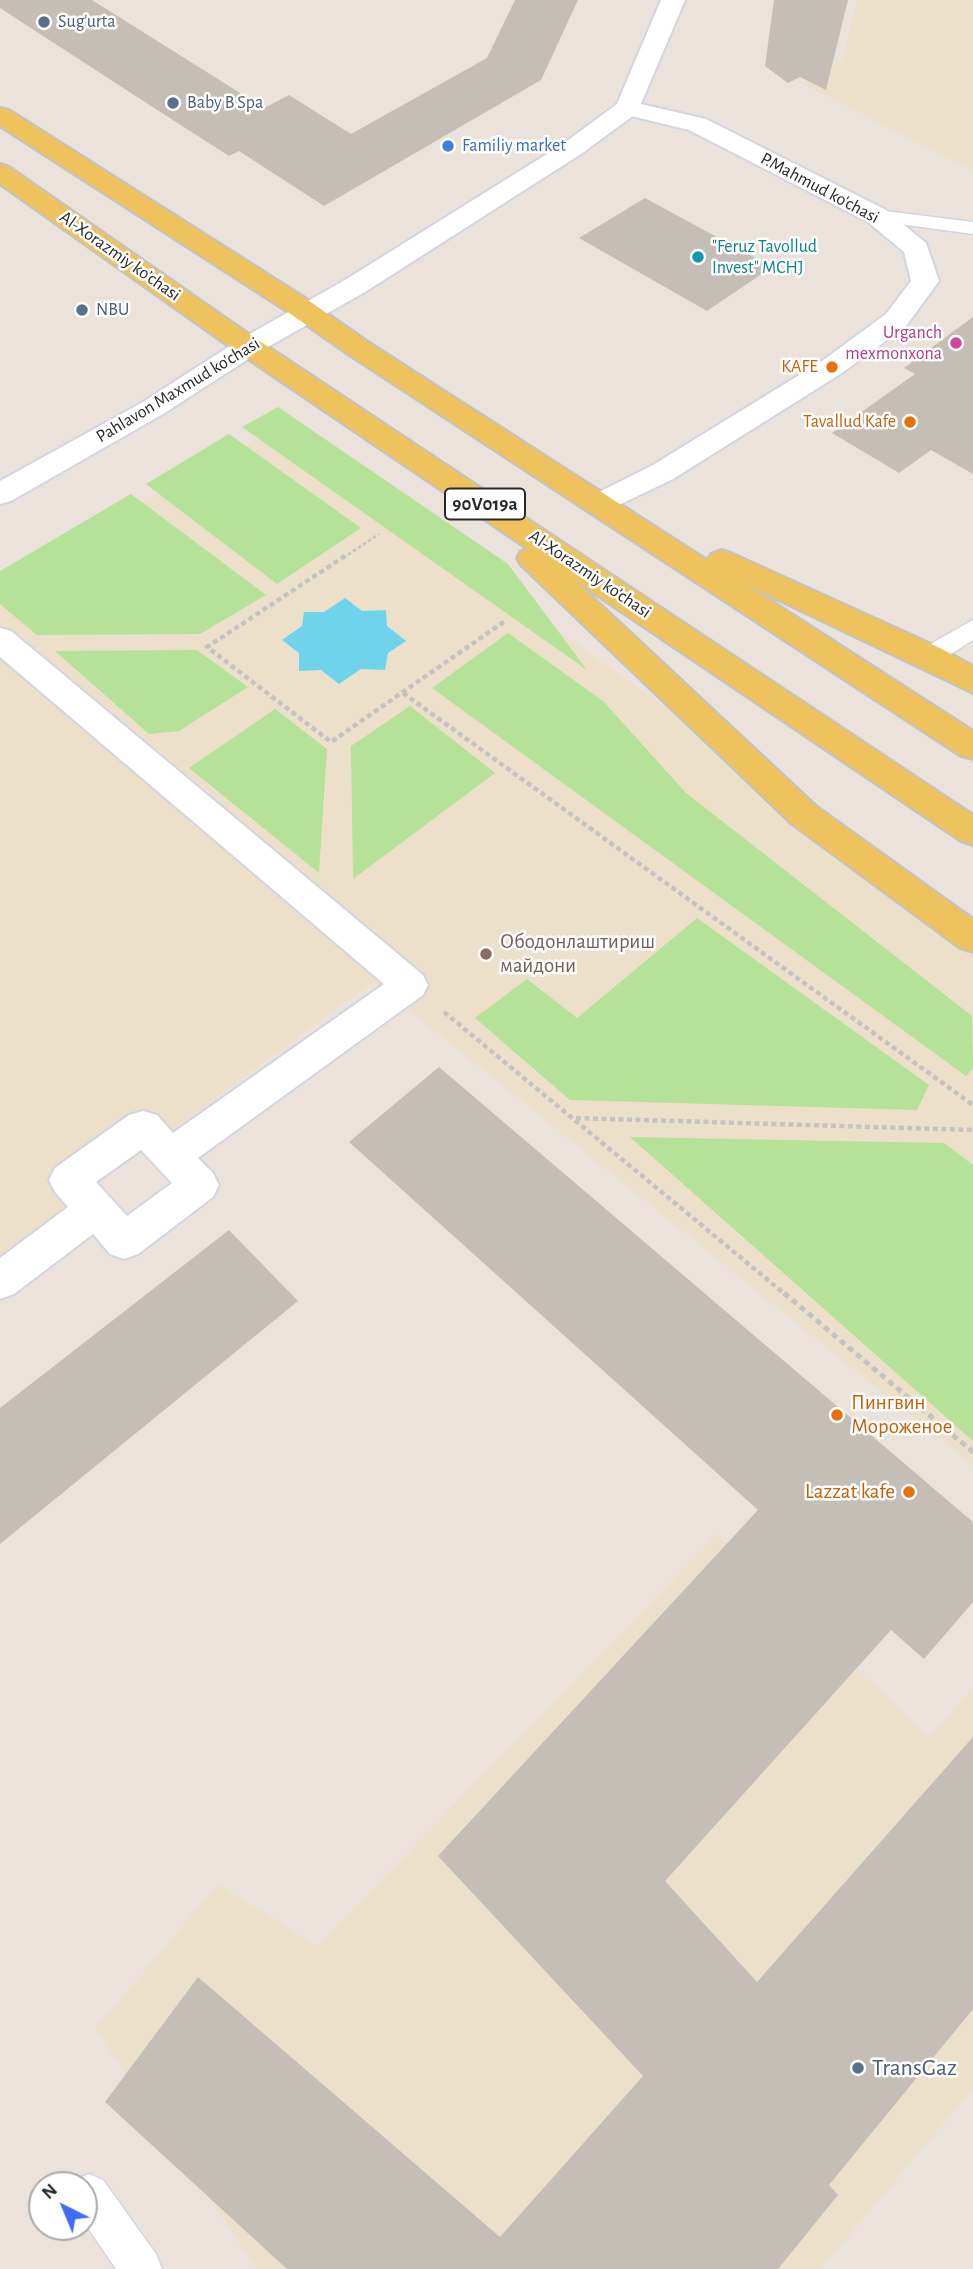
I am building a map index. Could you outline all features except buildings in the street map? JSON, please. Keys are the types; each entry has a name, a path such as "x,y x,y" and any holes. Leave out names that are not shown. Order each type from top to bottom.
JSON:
{"main road":[{"name":"90V019a","path":"0,115 973,747"},
{"name":"Al-Xorazmiy ko’chasi","path":"0,172 249,346 973,832"},
{"path":"452,482 804,814 973,939"},
{"path":"600,504 929,656 973,681"}],"street":[{"path":"628,108 673,0"},
{"name":"P.Mahmud ko'chasi","path":"600,504 663,471 821,374 896,320 925,281 917,249 877,216 697,124 628,108"},
{"name":"Pahlavon Maxmud ko'chasi","path":"0,494 153,408 249,346 355,286 572,149 628,108"},
{"path":"0,639 410,985 170,1156"},
{"path":"144,1127 170,1156 199,1185 124,1241 69,1180 144,1127"},
{"path":"0,1281 96,1209"}],"lane":[{"path":"877,216 973,228"},
{"path":"929,656 973,629"},
{"path":"98,2207 141,2269"}],"path":[{"path":"379,534 207,647 331,743 505,621"},
{"path":"403,693 973,1105"},
{"path":"410,985 575,1118 973,1452"},
{"path":"575,1118 973,1130"}],"shaded area":[{"path":"857,0 973,0 973,171 803,84 842,59"},
{"name":"Ободонлаштириш майдони","path":"273,429 973,925 973,1466 374,982 0,1255 0,582"},
{"path":"717,1534 929,1738 973,1688 973,2089 821,2269 257,2269 95,2029 218,1884 317,1946"}],"green space":[{"path":"278,407 508,564 587,670 242,427"},
{"path":"229,434 361,528 277,584 146,484"},
{"path":"131,494 266,595 200,634 37,635 0,604 0,571"},
{"path":"508,633 603,701 686,793 972,1016 973,1068 966,1076 432,688"},
{"path":"197,650 248,687 179,731 149,734 55,651"},
{"path":"410,706 495,773 353,879 351,746"},
{"path":"275,709 327,749 319,873 189,768"},
{"path":"697,918 929,1085 917,1110 570,1100 475,1018 527,979 577,1018"},
{"path":"630,1137 944,1143 973,1165 973,1441"}],"water":[{"path":"345,598 362,611 386,610 387,626 406,641 388,653 385,670 361,669 339,684 321,670 299,671 299,653 282,640 302,626 304,612 324,612"}],"place":[{"name":"Sug'urta","path":"44,22"},
{"name":"Baby B Spa","path":"173,103"},
{"name":"Familiy market","path":"448,146"},
{"name":"\"Feruz Tavollud Invest\" MCHJ","path":"698,257"},
{"name":"NBU","path":"82,310"},
{"name":"Urganch mexmonxona","path":"956,343"},
{"name":"KAFE","path":"832,367"},
{"name":"Tavallud Kafe","path":"910,422"},
{"name":"Ободонлаштириш майдони","path":"486,954"},
{"name":"Пингвин Мороженое","path":"837,1415"},
{"name":"Lazzat kafe","path":"909,1492"},
{"name":"TransGaz","path":"858,2068"}]}
